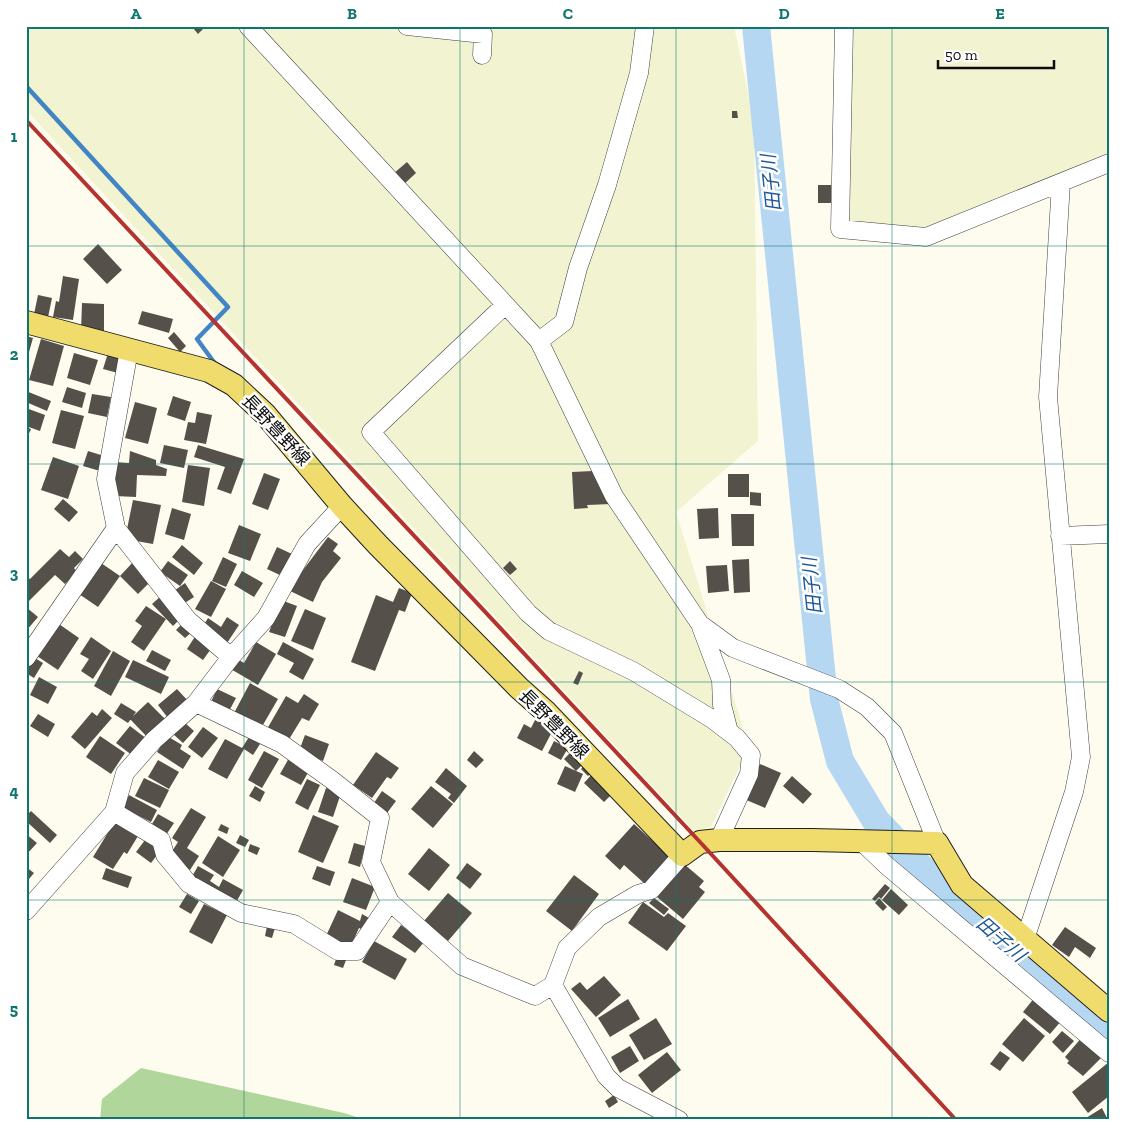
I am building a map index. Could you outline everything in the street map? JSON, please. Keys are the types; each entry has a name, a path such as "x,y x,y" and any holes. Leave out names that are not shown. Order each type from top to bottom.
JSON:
{"main road":[{"name":"長野豊野線","path":"26,322 209,371 234,385 265,414 342,506 519,688 546,712 682,855"},
{"path":"682,855 700,842 719,840 937,843 962,885 1109,1011"}],"street":[{"path":"248,26 539,341 614,496 700,624 721,680 722,705 730,732"},
{"path":"407,26 483,34 482,56"},
{"path":"539,341 564,322 578,268 606,185 639,73 645,26"},
{"path":"844,26 840,229 926,237 1109,163"},
{"path":"1025,939 1074,792 1081,757 1048,397 1060,183"},
{"path":"505,305 371,432 528,613 549,631 633,672 737,738 751,755 749,774 719,840"},
{"path":"129,350 106,480 116,528 188,620 231,657"},
{"path":"29,904 114,812 125,773 154,740 196,703 231,657 266,618 306,544 342,506"},
{"path":"26,658 116,528"},
{"path":"1060,536 1109,534"},
{"path":"700,624 733,648 839,689 867,707 893,734 937,843"},
{"path":"196,703 282,744 380,818 370,862 390,902 462,966 535,996 553,985 567,948 599,917 638,894 651,890 682,855"},
{"path":"114,812 161,840 165,855 189,884 241,913 294,924 338,951 357,951 390,902"},
{"path":"867,842 886,866 1109,1053"},
{"path":"553,985 606,1076 618,1088 677,1118"}],"green space":[{"path":"26,26 734,26 754,121 758,441 676,512 749,747 711,827 694,831 26,110"},
{"path":"849,26 1109,26 1109,160 927,230 847,222"},
{"path":"141,1068 344,1113 366,1120 100,1120 102,1099"}],"building":[{"path":"195,26 206,26 198,34 193,28"},
{"path":"732,111 737,111 738,118 732,118"},
{"path":"407,162 416,173 403,185 393,174"},
{"path":"818,185 831,185 831,203 818,203"},
{"path":"98,244 122,270 107,284 83,259"},
{"path":"63,276 79,279 73,320 53,317 56,301 59,302"},
{"path":"38,295 52,298 47,322 33,319"},
{"path":"82,303 104,304 104,331 81,331"},
{"path":"142,311 173,319 169,333 138,324"},
{"path":"174,332 186,346 180,352 168,338"},
{"path":"26,336 33,338 27,359 26,359"},
{"path":"41,339 64,346 53,386 29,380"},
{"path":"74,353 98,360 90,385 67,378"},
{"path":"108,353 122,357 118,373 103,369"},
{"path":"67,387 86,393 82,408 62,402"},
{"path":"26,391 51,401 47,411 26,402"},
{"path":"92,394 111,397 107,417 88,413"},
{"path":"173,396 191,402 185,421 167,415"},
{"path":"135,402 157,408 148,444 125,438"},
{"path":"26,408 45,415 40,431 26,426"},
{"path":"61,410 84,416 75,449 52,443"},
{"path":"197,412 212,415 206,444 184,440 188,422 195,423"},
{"path":"26,427 31,429 26,440"},
{"path":"164,445 188,450 184,468 160,463"},
{"path":"198,445 244,459 231,494 217,489 225,467 194,457"},
{"path":"88,451 104,456 100,471 83,466"},
{"path":"130,451 156,460 156,465 167,469 166,476 137,475 136,497 115,496 114,462 129,463"},
{"path":"53,457 79,466 68,499 41,490"},
{"path":"188,465 210,468 204,506 182,502"},
{"path":"593,471 611,504 587,505 588,508 574,509 572,472"},
{"path":"264,473 280,479 268,510 252,504"},
{"path":"728,474 749,474 749,497 728,497"},
{"path":"750,492 761,493 761,506 750,505"},
{"path":"63,499 78,512 69,522 54,509"},
{"path":"133,500 161,505 153,544 125,539"},
{"path":"172,508 191,514 184,540 165,534"},
{"path":"718,508 719,538 699,539 697,509"},
{"path":"731,514 754,514 754,546 732,546"},
{"path":"239,525 261,534 250,561 228,553"},
{"path":"328,537 338,544 333,551 341,558 322,582 313,602 288,590"},
{"path":"182,545 203,563 194,575 172,557"},
{"path":"277,547 292,554 282,576 267,569"},
{"path":"60,549 69,557 75,551 83,559 74,568 77,572 65,584 55,575 28,602 26,600 26,576 30,579"},
{"path":"223,557 237,564 226,587 212,581"},
{"path":"749,559 750,592 734,593 732,560"},
{"path":"134,561 153,579 138,594 120,576"},
{"path":"168,561 188,575 180,586 160,572"},
{"path":"510,561 517,569 510,575 503,568"},
{"path":"101,563 120,576 98,607 79,594"},
{"path":"727,565 729,591 708,593 706,566"},
{"path":"242,571 263,583 254,597 234,585"},
{"path":"211,581 226,589 211,617 195,609"},
{"path":"185,583 194,597 180,606 171,593"},
{"path":"399,588 412,593 405,612 399,610 375,671 351,662 376,595 393,602"},
{"path":"161,596 181,618 173,626 152,604"},
{"path":"281,600 297,606 285,637 269,632"},
{"path":"146,606 166,619 144,651 131,642 142,626 135,621"},
{"path":"26,607 38,617 26,631"},
{"path":"305,609 326,618 313,650 291,641"},
{"path":"227,617 239,625 227,643 202,628 208,618 221,627"},
{"path":"56,622 79,638 58,670 34,654"},
{"path":"184,622 193,631 185,638 176,630"},
{"path":"196,635 213,646 203,660 187,649"},
{"path":"91,637 111,651 93,679 81,671 89,659 80,654"},
{"path":"256,642 276,654 258,685 229,668 234,657 244,663"},
{"path":"283,642 314,659 303,680 289,672 294,663 277,654"},
{"path":"152,650 171,660 165,671 146,661"},
{"path":"113,651 130,661 111,696 94,686"},
{"path":"30,655 43,663 34,678 26,673 26,661"},
{"path":"133,660 169,677 161,694 125,677"},
{"path":"579,671 583,673 578,685 573,683"},
{"path":"39,677 57,687 48,704 30,695"},
{"path":"250,683 278,699 260,730 233,715"},
{"path":"177,689 188,701 168,718 158,705"},
{"path":"217,689 236,698 228,713 210,704"},
{"path":"304,694 319,704 309,721 302,718 288,741 267,729 286,696 298,703"},
{"path":"148,702 167,721 149,739 130,719"},
{"path":"121,703 136,712 128,723 114,714"},
{"path":"102,709 112,718 85,749 71,737 92,712 97,716"},
{"path":"38,714 55,724 48,737 30,726"},
{"path":"535,720 553,730 542,751 517,738 524,724 531,728"},
{"path":"183,721 194,731 183,743 172,733"},
{"path":"130,726 147,739 133,756 116,743"},
{"path":"203,727 218,738 202,758 188,747"},
{"path":"305,735 329,744 323,761 299,751"},
{"path":"100,736 125,753 111,774 86,757"},
{"path":"167,736 182,745 180,749 191,756 183,769 157,752"},
{"path":"249,737 260,744 253,755 244,749 227,779 208,769 225,739 242,748"},
{"path":"554,741 568,748 561,760 548,753"},
{"path":"264,751 279,759 262,788 248,780"},
{"path":"474,751 484,760 476,768 467,760"},
{"path":"572,751 584,763 576,771 564,759"},
{"path":"376,752 399,768 391,779 387,777 372,798 353,785"},
{"path":"289,758 310,769 301,785 280,774"},
{"path":"158,760 179,772 169,789 148,777"},
{"path":"586,764 593,771 588,776 581,769"},
{"path":"760,764 781,773 765,808 744,799"},
{"path":"565,766 583,774 575,792 557,784"},
{"path":"446,768 467,786 454,803 448,798 451,794 435,782"},
{"path":"593,773 614,792 604,802 584,783"},
{"path":"792,776 812,794 803,804 783,786"},
{"path":"144,778 169,790 160,808 135,796"},
{"path":"307,779 320,785 308,810 295,803"},
{"path":"255,786 265,792 260,802 249,796"},
{"path":"431,786 453,804 433,828 411,809"},
{"path":"326,788 341,793 333,817 318,812"},
{"path":"382,791 396,801 387,813 374,803"},
{"path":"129,795 157,810 151,822 123,808"},
{"path":"191,808 206,817 187,848 199,856 190,870 169,856 178,842 172,838"},
{"path":"31,811 57,835 50,843 26,821 26,816"},
{"path":"158,814 174,823 164,838 149,829"},
{"path":"313,815 339,826 323,863 298,852"},
{"path":"115,821 138,836 127,854 124,852 113,869 93,857"},
{"path":"221,824 229,828 227,834 218,830"},
{"path":"634,824 670,857 645,884 624,865 620,870 605,856"},
{"path":"26,834 37,843 26,855"},
{"path":"240,835 249,840 245,847 236,843"},
{"path":"218,836 240,850 223,877 202,863"},
{"path":"145,840 160,851 151,863 136,852"},
{"path":"354,843 365,846 360,867 348,863"},
{"path":"250,844 260,848 257,855 248,851"},
{"path":"429,848 450,865 429,891 408,874"},
{"path":"467,863 482,874 470,889 456,878"},
{"path":"684,864 704,881 699,887 705,892 683,919 657,897"},
{"path":"198,866 214,875 210,881 219,887 223,879 243,890 234,906 190,880"},
{"path":"317,866 335,872 330,886 312,879"},
{"path":"26,867 34,873 29,879 26,877"},
{"path":"106,868 132,877 128,888 102,879"},
{"path":"574,875 599,894 572,931 546,911"},
{"path":"352,878 375,887 366,910 343,902"},
{"path":"885,884 890,888 881,899 879,897 875,901 872,899"},
{"path":"891,889 908,905 899,915 882,900"},
{"path":"448,893 472,913 448,941 424,921"},
{"path":"187,894 199,901 191,914 179,907"},
{"path":"654,898 669,909 664,915 649,903"},
{"path":"879,898 887,907 883,911 875,903"},
{"path":"643,902 664,917 668,913 686,926 667,951 628,923"},
{"path":"204,904 227,915 212,944 189,932"},
{"path":"338,910 360,921 362,914 369,918 363,930 359,928 350,948 326,936"},
{"path":"401,925 424,942 415,953 392,937"},
{"path":"267,926 275,928 272,938 265,936"},
{"path":"1065,927 1096,948 1090,958 1075,947 1069,957 1052,945"},
{"path":"374,941 407,959 395,980 362,962"},
{"path":"337,956 346,960 343,968 334,965"},
{"path":"604,976 621,995 596,1017 571,989 580,982 587,990"},
{"path":"1035,997 1062,1020 1050,1034 1023,1012"},
{"path":"628,999 640,1019 610,1037 598,1018"},
{"path":"656,1018 672,1044 644,1060 629,1035"},
{"path":"1024,1018 1045,1036 1023,1062 1002,1044"},
{"path":"1062,1031 1074,1041 1063,1053 1052,1042"},
{"path":"1083,1036 1104,1055 1083,1076 1067,1063 1069,1061 1065,1057"},
{"path":"630,1046 639,1061 620,1073 611,1057"},
{"path":"1000,1051 1010,1058 1000,1071 990,1064"},
{"path":"667,1052 681,1070 652,1093 638,1075"},
{"path":"1109,1062 1109,1096 1088,1113 1072,1092"},
{"path":"614,1095 618,1102 609,1108 605,1101"},
{"path":"1102,1108 1108,1120 1087,1120 1086,1118"}],"waterway":[{"name":"田子川","path":"756,26 824,699 840,761 876,821 919,866 1109,1033"},
{"path":"26,86 228,307 197,339 216,365"}],"railway":[{"path":"26,120 700,842 956,1120"}]}
